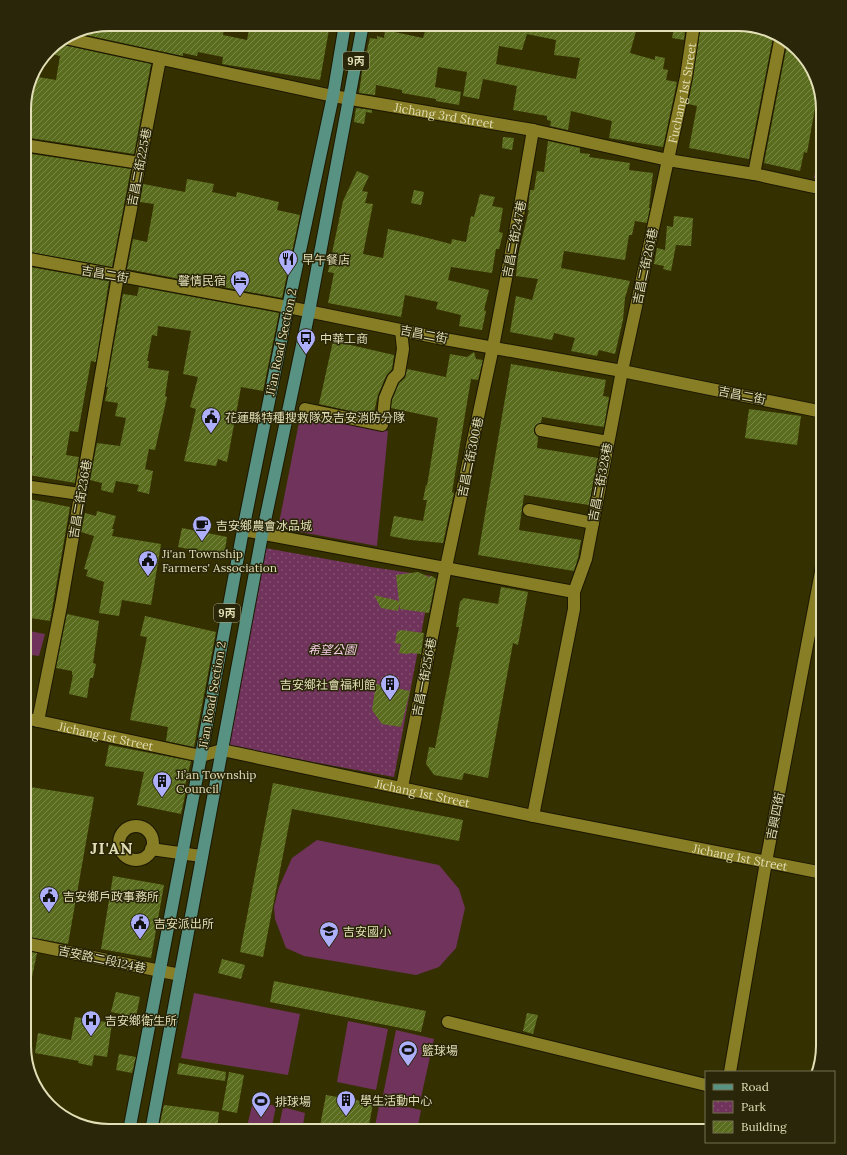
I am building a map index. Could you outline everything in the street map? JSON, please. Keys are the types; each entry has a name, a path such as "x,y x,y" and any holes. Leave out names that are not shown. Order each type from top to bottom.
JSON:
{"main road":[{"name":"9丙","path":"333,96 344,31"},
{"name":"9丙","path":"349,98 362,31"},
{"name":"Ji’an Road Section 2","path":"130,1124 201,756 242,530 333,96"},
{"name":"Ji’an Road Section 2","path":"152,1124 262,534 309,312 349,98"}],"street":[{"name":"Fuchang 1st Street","path":"668,160 686,77 693,31"},
{"name":"Jichang 3rd Street","path":"74,40 333,96 533,130 668,160 754,174 816,187"},
{"path":"754,174 780,44"},
{"name":"吉昌二街225巷","path":"118,276 160,59"},
{"name":"吉昌二街247巷","path":"494,347 533,130"},
{"path":"31,146 140,163"},
{"name":"吉昌二街261巷","path":"622,371 668,160"},
{"name":"吉昌二街","path":"31,259 288,307 439,338 622,371 816,411"},
{"name":"吉昌二街236巷","path":"38,721 61,606 118,276"},
{"path":"305,409 382,425 385,398 393,379 399,373 403,350 401,330"},
{"name":"吉昌二街300巷","path":"446,567 494,347"},
{"name":"吉昌二街328巷","path":"533,816 574,609 574,592 586,559 622,371"},
{"path":"541,430 608,442"},
{"path":"31,487 80,494"},
{"path":"529,510 593,524"},
{"path":"242,530 574,592"},
{"name":"吉昌一街256巷","path":"402,787 446,567"},
{"name":"吉興四街","path":"730,1071 766,862 816,598"},
{"name":"Jichang 1st Street","path":"31,720 201,756 222,750 533,816 816,872"},
{"path":"151,849 202,856"},
{"name":"吉安路二段124巷","path":"31,944 180,975"},
{"path":"448,1022 705,1085"}],"green space":[{"path":"816,166 816,178 814,178"},
{"path":"301,412 388,431 377,546 278,528"},
{"name":"希望公園","path":"265,548 371,567 432,576 394,777 227,746"},
{"path":"31,631 45,634 39,656 31,655"},
{"path":"317,840 439,865 459,889 465,908 456,948 439,967 416,975 304,956 286,948 275,919 274,907 279,887 292,858"},
{"path":"194,993 300,1014 288,1075 181,1058"},
{"path":"348,1021 388,1029 376,1090 337,1082"},
{"name":"籃球場","path":"396,1030 434,1039 420,1102 383,1095"},
{"name":"排球場","path":"253,1101 276,1106 272,1124 248,1124"},
{"path":"380,1101 421,1110 418,1124 375,1124"},
{"name":"排球場","path":"283,1107 305,1113 303,1124 279,1124"}],"building":[{"path":"104,31 224,31 223,35 247,40 249,31 329,31 320,80 222,64 223,57 198,52 197,56 183,53 183,56 86,35"},
{"path":"385,31 390,31 423,38 425,31 636,31 630,53 655,60 655,56 665,58 663,69 668,70 666,80 677,82 663,147 609,138 612,121 571,111 568,130 550,126 551,121 547,120 547,116 513,110 517,86 483,79 479,99 463,96 467,72 438,67 435,87 461,92 459,105 402,93 402,90 376,85 375,95 359,93 364,59 370,38 377,39 377,36 384,38","holes":["527,34 556,40 554,55 580,58 576,79 496,64 499,46 522,50"]},
{"path":"673,31 685,31 684,40 672,38"},
{"path":"700,31 743,31 758,34 773,40 749,159 689,148 697,106 688,104"},
{"path":"65,45 151,64 134,154 31,138 31,104 37,79 38,77 56,80 60,56 54,55"},
{"path":"786,48 800,62 805,70 810,79 815,99 816,105 807,153 804,152 800,171 764,163"},
{"path":"356,108 372,110 372,113 366,112 364,124 354,122"},
{"path":"503,137 514,138 512,150 502,148"},
{"path":"548,141 580,148 580,153 590,154 589,157 630,163 629,170 653,173 647,223 635,221 632,235 629,235 625,260 564,251 561,268 630,281 625,298 623,320 615,354 599,350 597,356 571,351 575,338 554,333 552,340 510,332 516,296 532,300 538,279 516,276 518,255 529,210 530,190 534,190 537,171 544,172"},
{"path":"31,154 131,169 112,267 31,252"},
{"path":"357,171 369,176 362,191 368,192 365,203 373,204 363,254 383,258 388,229 451,244 452,239 466,242 471,216 474,217 480,194 495,197 492,206 503,208 499,232 503,233 499,249 496,249 492,273 451,267 448,280 489,290 484,310 486,311 482,330 459,326 461,315 436,309 438,302 405,295 401,317 328,303 334,273 328,272 343,201"},
{"path":"187,179 214,184 212,192 236,197 237,192 279,202 277,210 300,215 282,298 127,269 133,239 147,242 154,204 140,202 143,184 185,192"},
{"path":"414,190 424,192 421,205 411,203"},
{"path":"674,216 693,218 691,246 676,245 671,271 663,269 664,266 654,264 657,248 665,250 667,226 673,227"},
{"path":"31,267 109,281 96,362 91,361 78,432 70,431 66,455 79,457 75,483 31,475 33,456 31,456"},
{"path":"139,287 279,313 263,391 241,387 227,462 218,459 216,466 184,461 196,409 190,407 198,377 183,374 191,331 158,326 157,336 152,335 147,361 149,361 148,368 169,371 165,396 167,397 155,450 149,449 145,469 153,471 149,494 137,491 139,485 116,481 113,493 101,490 102,483 90,480 97,443 120,446 126,418 115,416 118,403 105,401 108,387 106,387 123,294 137,296"},
{"path":"333,341 394,355 392,369 386,376 378,395 373,416 319,404"},
{"path":"474,352 476,359 483,360 478,380 471,379 452,492 454,493 443,543 411,540 390,536 394,516 423,521 427,500 423,500 426,485 427,486 438,418 391,408 392,400 399,383 405,378 407,369 446,377 450,354 467,357"},
{"path":"511,364 606,380 603,396 609,397 604,427 542,417 541,423 536,425 534,429 534,433 538,437 537,448 598,458 589,505 524,495 519,530 581,540 574,571 478,555"},
{"path":"749,409 801,416 797,445 745,438"},
{"path":"31,499 70,507 50,621 31,618"},
{"path":"97,511 116,516 112,529 114,529 112,536 161,544 151,605 122,600 119,616 99,613 104,582 86,576 88,570 84,569 94,536 81,532 85,513 96,516"},
{"name":"吉安鄉農會冰品城","path":"182,528 227,537 224,556 178,547"},
{"path":"418,572 429,577 432,576 436,579 429,613 400,609 400,604 398,611 381,608 374,595 399,601 396,575"},
{"path":"501,587 528,592 518,645 513,643 488,778 464,773 462,780 434,775 426,764 429,747 435,748 459,627 456,627 460,602 464,598 498,604"},
{"path":"67,614 99,621 93,663 96,664 93,678 90,678 87,698 69,694 73,675 72,671 56,668"},
{"path":"145,616 216,632 194,747 166,741 168,727 130,720 147,637 140,636"},
{"path":"401,630 424,633 421,654 399,653 401,644 395,643 397,632"},
{"name":"吉安鄉社會福利館","path":"376,684 410,691 401,727 382,724 372,710"},
{"path":"109,745 191,761 184,790 186,791 181,814 137,805 144,772 105,766"},
{"path":"273,783 463,820 459,841 292,809 263,957 240,952"},
{"path":"31,787 94,797 68,944 31,937"},
{"path":"113,876 164,885 151,958 101,949"},
{"path":"31,952 37,953 31,982"},
{"path":"222,959 245,965 241,979 218,973"},
{"path":"274,981 426,1011 421,1032 270,1002"},
{"path":"116,992 140,997 136,1017 111,1012"},
{"path":"527,1013 538,1015 533,1034 523,1031"},
{"path":"75,1017 112,1023 107,1057 94,1055 92,1066 78,1063 79,1061 35,1053 38,1033 71,1040"},
{"path":"119,1054 136,1057 132,1073 116,1070"},
{"path":"179,1063 226,1072 225,1081 177,1074"},
{"path":"229,1072 244,1075 237,1113 222,1110"},
{"name":"學生活動中心","path":"326,1095 373,1103 369,1124 320,1124"},
{"path":"164,1105 219,1112 218,1124 160,1124"}],"place":[{"name":"早午餐店","path":"288,276"},
{"name":"馨情民宿","path":"240,297"},
{"name":"中華工商","path":"306,355"},
{"name":"花蓮縣特種搜救隊及吉安消防分隊","path":"211,434"},
{"name":"吉安鄉農會冰品城","path":"202,542"},
{"name":"Ji'an Township Farmers' Association","path":"148,577"},
{"name":"吉安鄉社會福利館","path":"390,701"},
{"name":"Ji’an Township Council","path":"162,798"},
{"name":"吉安鄉戶政事務所","path":"49,913"},
{"name":"吉安派出所","path":"140,940"},
{"name":"吉安國小","path":"329,948"},
{"name":"吉安鄉衛生所","path":"91,1037"},
{"name":"籃球場","path":"408,1067"},
{"name":"學生活動中心","path":"346,1117"},
{"name":"排球場","path":"261,1118"}],"district":[{"name":"JI'AN","path":"112,848"}]}
